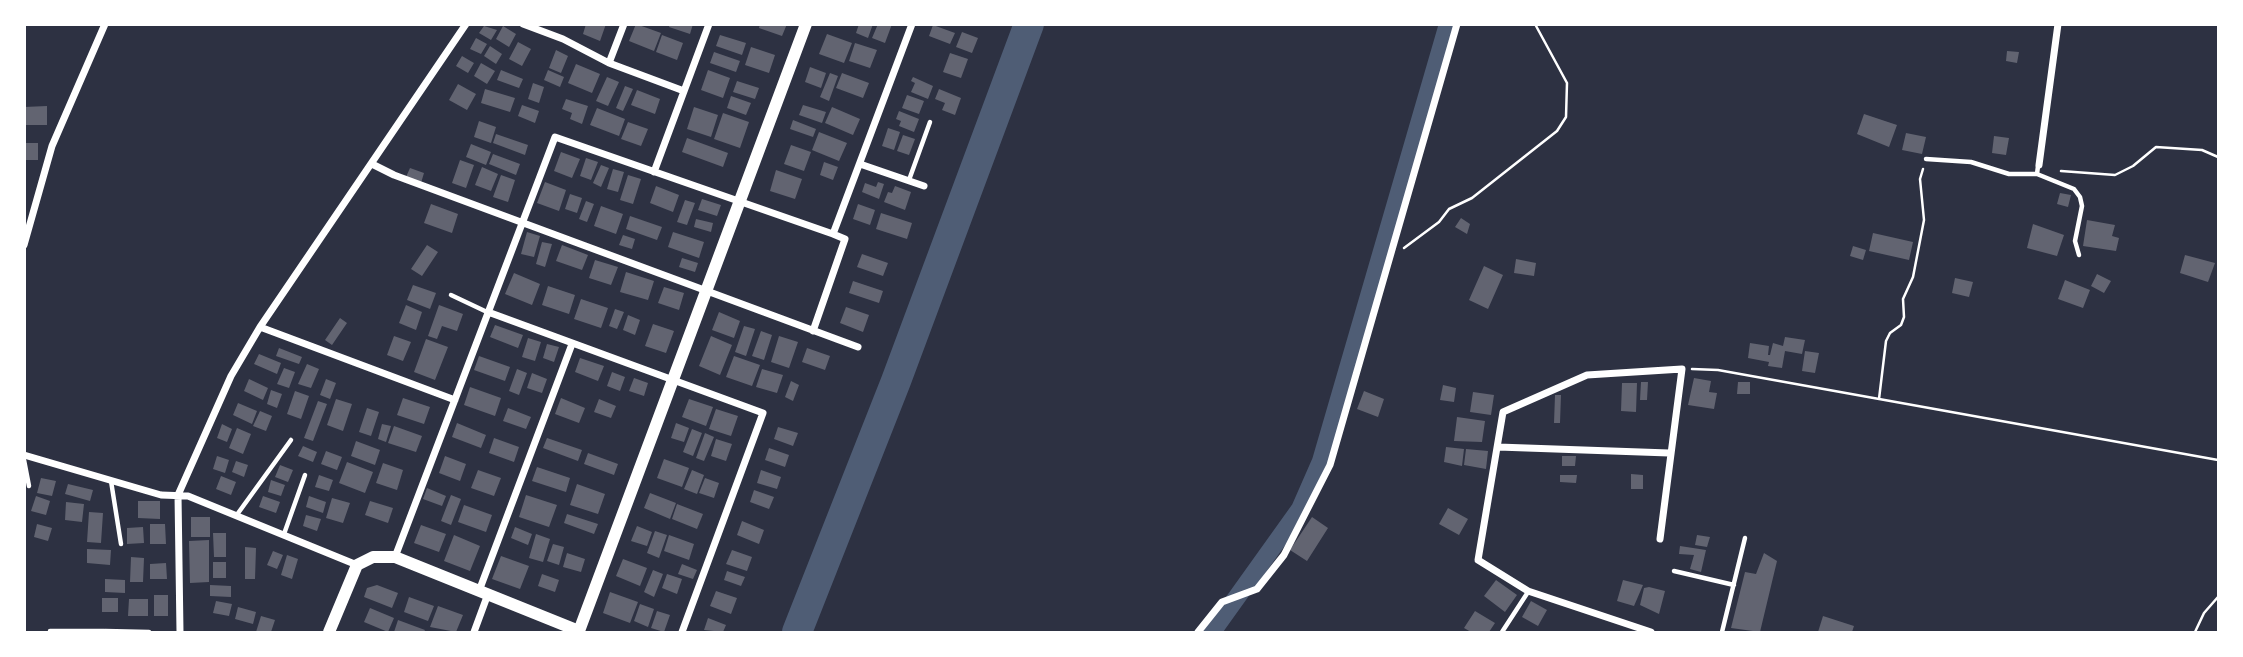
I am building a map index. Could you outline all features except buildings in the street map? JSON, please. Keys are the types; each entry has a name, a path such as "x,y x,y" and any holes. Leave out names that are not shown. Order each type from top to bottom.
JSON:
{"street":[{"path":"24,245 52,146 106,24"},
{"path":"180,632 178,495 231,376 260,327 466,24"},
{"path":"523,24 563,39 609,63 684,91"},
{"path":"609,63 624,24"},
{"path":"654,172 709,24"},
{"path":"329,632 356,565 373,557 395,557 581,632 806,24"},
{"path":"833,234 912,24"},
{"path":"1198,632 1222,602 1257,589 1284,555 1330,465 1457,24"},
{"path":"2039,165 2058,24"},
{"path":"395,557 555,137 845,239 813,331"},
{"path":"372,164 394,175 858,347"},
{"path":"860,164 924,186"},
{"path":"488,312 763,413 682,632"},
{"path":"260,327 455,400"},
{"path":"474,632 484,592 572,344"},
{"path":"1651,632 1528,590 1478,560 1503,412 1587,375 1682,369 1669,453 1660,539"},
{"path":"1498,447 1669,453"},
{"path":"24,457 161,495 188,496 356,565"}],"lane":[{"path":"909,181 930,122"},
{"path":"1926,159 1971,162 2009,174 2037,174 2074,189 2082,206 2075,241 2079,255"},
{"path":"2037,174 2039,165"},
{"path":"451,295 488,312"},
{"path":"236,516 291,440"},
{"path":"24,457 29,486"},
{"path":"284,534 305,475"},
{"path":"111,480 121,544"},
{"path":"1723,632 1745,538"},
{"path":"1674,571 1734,585"},
{"path":"1502,632 1528,590"},
{"path":"50,631 149,632"}],"path":[{"path":"1391,259 1439,222 1449,209 1472,198 1557,131 1566,117 1567,83 1535,24"},
{"path":"2039,165 2096,176 2115,175 2133,166 2156,147 2202,150 2218,157"},
{"path":"1879,401 1886,341 1901,325 1904,317 1903,299 1913,277 1923,220 1920,178 1926,159"},
{"path":"1682,369 1718,370 2218,460"},
{"path":"2195,632 2204,613 2218,597"}],"waterway":[{"path":"797,632 896,381 1029,24"},
{"path":"1212,632 1300,509 1321,461 1448,24"}]}
